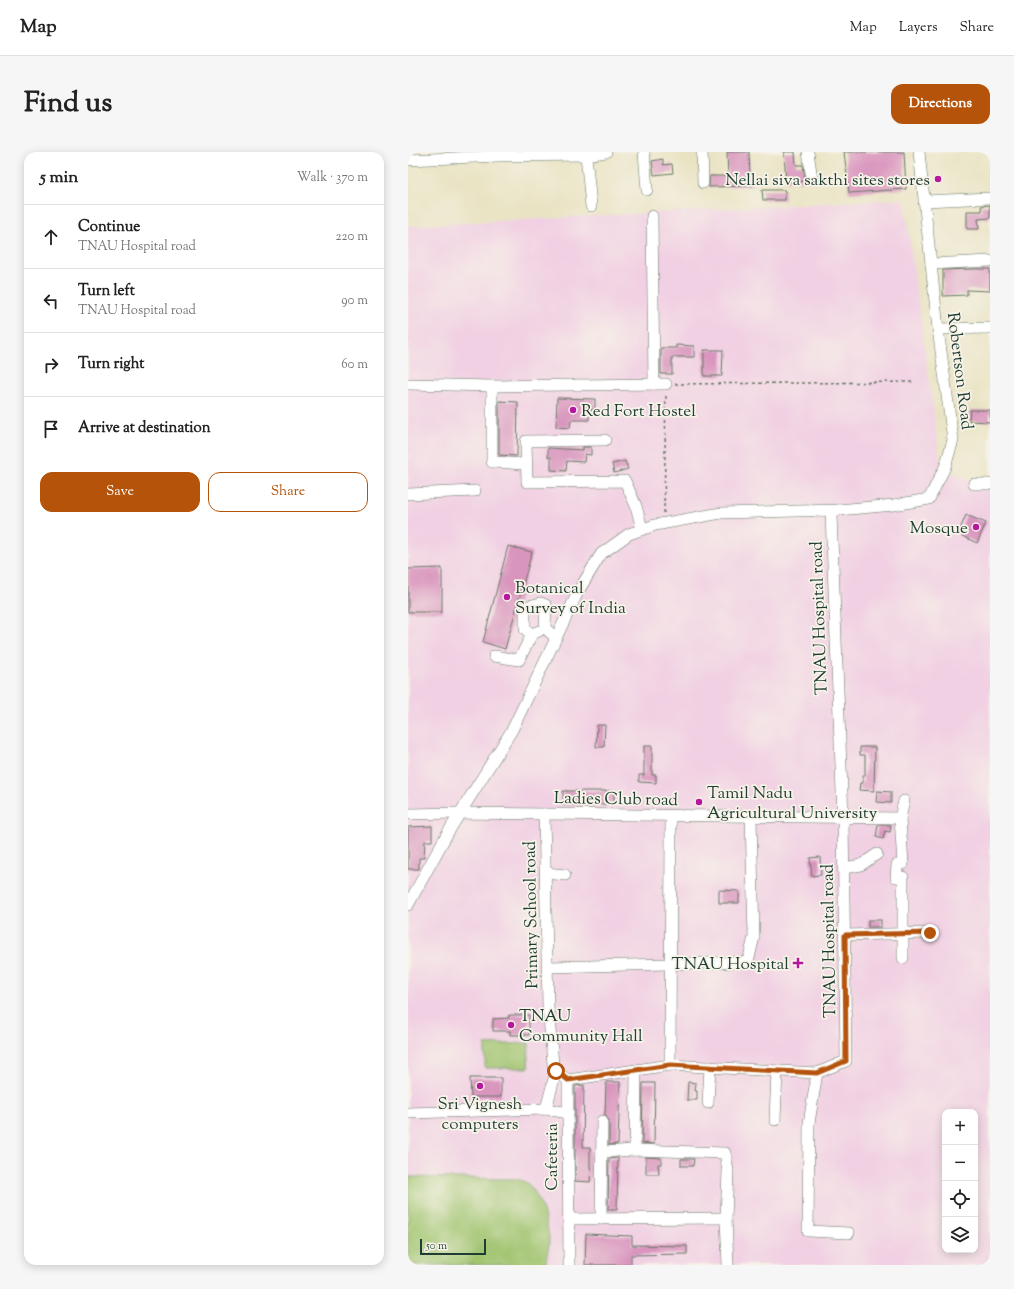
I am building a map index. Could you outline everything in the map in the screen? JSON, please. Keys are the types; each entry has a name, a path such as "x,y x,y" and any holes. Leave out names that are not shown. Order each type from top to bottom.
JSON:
{"street":[{"path":"408,152 408,160 498,154 586,155 606,152"},
{"path":"644,152 647,190"},
{"path":"702,152 703,183"},
{"path":"808,152 812,179"},
{"name":"Robertson Road","path":"838,510 894,505 929,498 945,467 953,440 938,329 919,152"},
{"path":"586,155 591,206"},
{"path":"924,201 990,198"},
{"path":"652,216 654,384"},
{"path":"931,264 990,261"},
{"path":"938,329 990,328"},
{"path":"408,384 492,386 666,384"},
{"path":"492,386 492,462 526,464"},
{"path":"605,440 526,441 527,482 625,481 636,506 642,529"},
{"path":"974,484 990,484"},
{"path":"408,494 474,491"},
{"path":"408,905 460,813 512,730 579,590 601,554 629,534 664,523 721,513 838,510"},
{"name":"TNAU Hospital road","path":"568,1080 670,1065 817,1073 846,1061 843,817 831,514 838,510"},
{"path":"532,634 525,629 525,613 528,606 541,603 546,605 545,628"},
{"path":"545,628 556,638"},
{"path":"494,656 519,660 532,634 545,628"},
{"path":"903,958 903,877 896,877 897,865 903,864 900,818 904,802"},
{"name":"Ladies Club road","path":"408,814 460,813 900,818"},
{"name":"Primary School road","path":"544,814 548,1006 552,1057 556,1071"},
{"path":"670,1065 671,816"},
{"path":"548,967 748,962 754,937 751,817"},
{"path":"844,868 861,866 877,854"},
{"path":"546,873 565,875"},
{"path":"845,935 930,933"},
{"path":"708,1103 710,1068"},
{"path":"635,1150 636,1070"},
{"path":"546,1109 556,1071 568,1080 568,1113"},
{"path":"775,1120 777,1071"},
{"path":"817,1073 809,1123 808,1231 850,1233"},
{"name":"Cafeteria","path":"408,1113 546,1109 568,1113 569,1265"},
{"path":"601,1219 602,1121"},
{"path":"602,1152 635,1150 725,1152 728,1171 726,1218 728,1265"},
{"path":"569,1219 726,1218"}],"path":[{"path":"664,523 666,384 915,382"}],"shaded area":[{"name":"Tamil Nadu Agricultural University","path":"904,199 941,467 990,491 990,1265 408,1265 408,226"}],"green space":[{"path":"529,1043 528,1068 485,1068 485,1045"},
{"path":"408,1177 514,1179 525,1182 533,1189 540,1202 547,1224 549,1240 546,1265 408,1265"}],"building":[{"path":"727,152 749,152 752,186 709,187 710,176 728,176"},
{"path":"784,152 795,152 796,165 803,165 805,181 786,182"},
{"path":"844,152 904,152 906,189 849,193"},
{"path":"663,159 663,165 672,164 673,173 654,175 652,161"},
{"path":"762,190 785,190 785,200 763,200"},
{"path":"990,205 990,218 978,219 979,229 967,229 967,211 982,211 981,206"},
{"path":"990,269 990,291 967,290 967,295 943,296 943,270"},
{"path":"676,345 694,346 694,357 672,357 672,374 661,374 661,348 676,348"},
{"path":"704,350 723,350 722,376 704,376"},
{"path":"557,398 595,399 595,409 589,410 589,420 571,420 570,428 556,427"},
{"path":"499,401 518,402 517,456 499,455"},
{"path":"970,410 990,410 990,422 969,421"},
{"path":"583,447 591,447 591,455 585,454 584,462 567,461 566,471 551,470 551,457 548,457 548,448 583,450"},
{"path":"625,461 628,469 614,473 612,464"},
{"name":"Mosque","path":"966,515 986,523 977,543 958,534"},
{"name":"Botanical Survey of India","path":"508,546 532,552 505,649 483,642"},
{"path":"442,568 442,612 408,612 408,569"},
{"path":"597,725 605,725 604,747 596,747"},
{"path":"644,746 652,746 652,775 656,775 656,783 639,782 639,775 644,775"},
{"path":"860,747 875,747 874,791 859,790 860,783 863,783 863,775 865,775 865,755 860,755"},
{"path":"563,791 614,791 614,804 563,805"},
{"path":"877,791 891,792 891,803 876,802"},
{"path":"878,825 891,825 890,832 885,831 883,839 876,837"},
{"path":"432,826 432,841 425,841 424,858 419,858 419,869 408,869 408,827"},
{"path":"820,857 821,875 812,876 810,858"},
{"path":"719,890 739,891 739,903 719,903"},
{"path":"868,920 881,920 881,927 868,927"},
{"name":"TNAU Community Hall","path":"509,1015 529,1015 529,1035 510,1035 510,1031 493,1031 493,1019 509,1018"},
{"path":"470,1078 501,1078 501,1097 471,1097"},
{"path":"606,1082 620,1082 618,1144 609,1145 609,1121 605,1115"},
{"path":"688,1082 696,1083 695,1091 697,1091 697,1100 687,1100"},
{"path":"643,1083 655,1083 654,1144 642,1143"},
{"path":"584,1085 583,1147 590,1147 590,1182 575,1181 575,1086"},
{"path":"646,1157 661,1158 661,1164 658,1164 659,1174 646,1174"},
{"path":"618,1158 617,1210 608,1210 609,1159"},
{"path":"681,1159 694,1159 693,1166 681,1166"},
{"path":"586,1234 632,1236 632,1245 687,1246 687,1254 631,1255 631,1265 585,1265"}],"place":[{"name":"Nellai siva sakthi sites stores","path":"938,179"},
{"name":"Red Fort Hostel","path":"573,410"},
{"name":"Mosque","path":"976,527"},
{"name":"Botanical Survey of India","path":"507,597"},
{"name":"Tamil Nadu Agricultural University","path":"699,802"},
{"name":"TNAU Hospital","path":"798,963"},
{"name":"TNAU Community Hall","path":"511,1025"},
{"name":"Sri Vignesh computers","path":"480,1086"}],"route":[{"path":"556,1071 568,1080 670,1065 817,1073 846,1061 845,935 930,933"}]}
